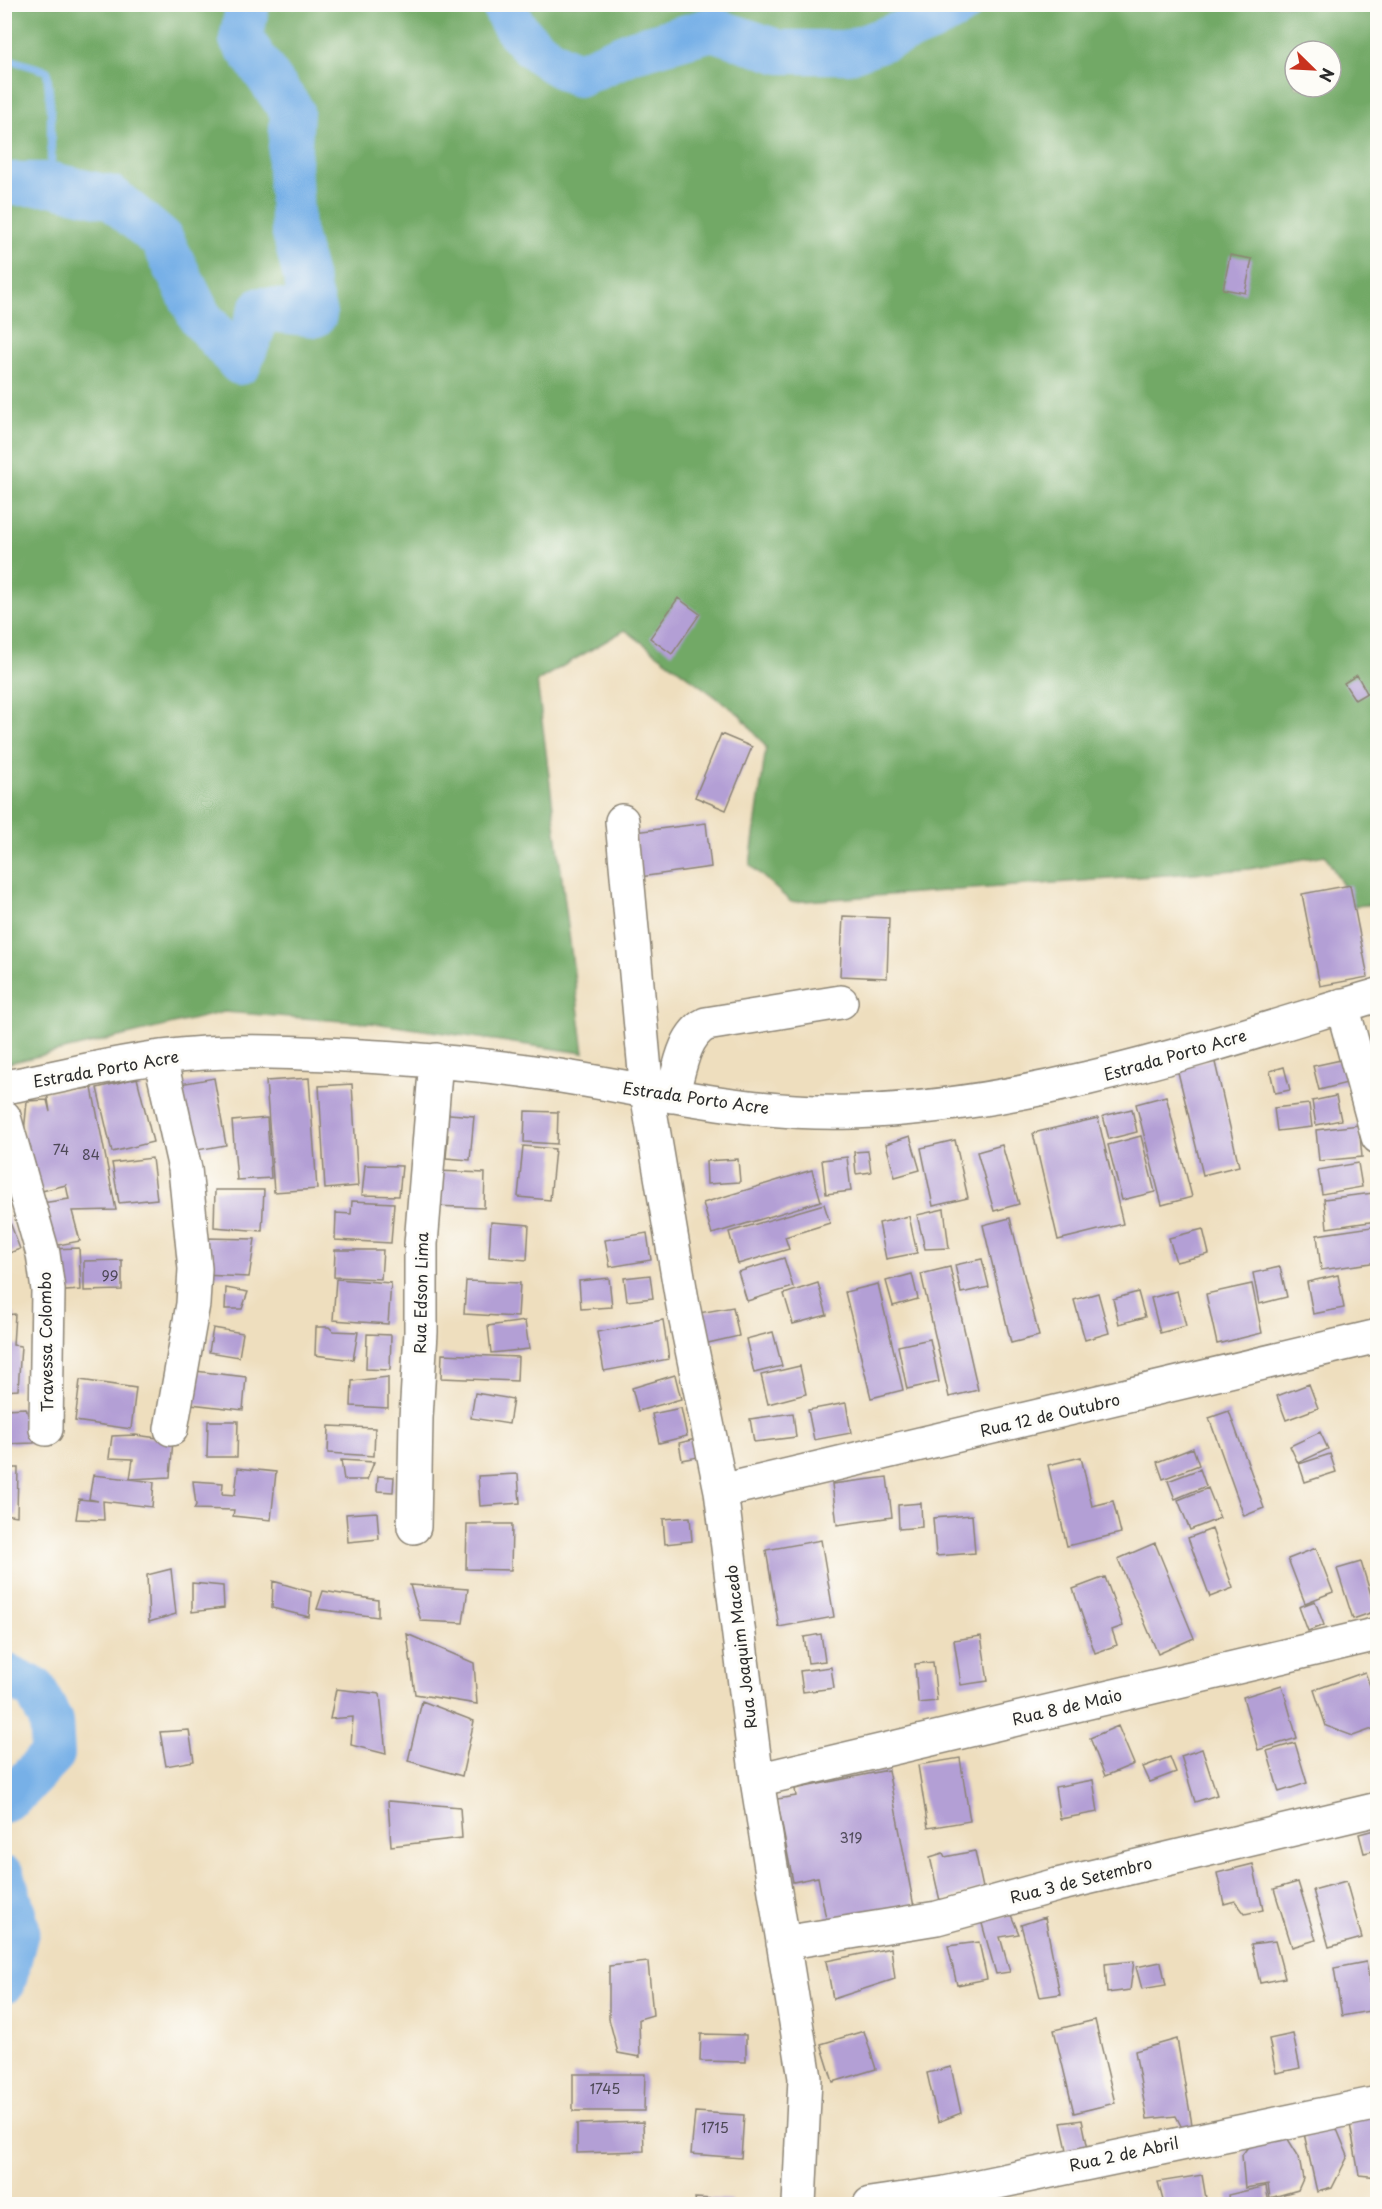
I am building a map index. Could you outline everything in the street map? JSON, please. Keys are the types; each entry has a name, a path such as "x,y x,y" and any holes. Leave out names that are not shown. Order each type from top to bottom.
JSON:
{"street":[{"name":"Rua Joaquim Macedo","path":"622,822 659,1094 683,1306 721,1491 757,1780 805,2078 799,2205"},
{"name":"Estrada Porto Acre","path":"4,1087 160,1057 272,1052 436,1060 558,1076 659,1094 776,1110 850,1112 944,1106 1090,1080 1377,995"},
{"path":"659,1094 697,1028 706,1024 842,1002"},
{"path":"1342,1005 1377,1137"},
{"path":"160,1057 185,1169 195,1269 193,1304 171,1429"},
{"name":"Rua Edson Lima","path":"414,1527 416,1418 421,1332 421,1244 436,1060"},
{"name":"Travessa Colombo","path":"4,1117 43,1254 48,1290 46,1429"},
{"name":"Rua 12 de Outubro","path":"721,1491 1377,1336"},
{"name":"Rua 8 de Maio","path":"757,1780 1377,1634"},
{"name":"Rua 3 de Setembro","path":"783,1943 937,1918 1068,1882 1377,1809"},
{"name":"Rua 2 de Abril","path":"870,2205 945,2193 1377,2103"}],"green space":[{"path":"4,5 1377,5 1377,904 1355,906 1325,855 1249,869 791,902 750,865 766,747 740,715 625,630 537,681 584,1053 381,1024 224,1012 5,1064"}],"building":[{"path":"1230,255 1252,259 1245,293 1223,289"},
{"path":"678,598 700,614 672,654 650,638"},
{"path":"1357,675 1367,693 1355,700 1344,683"},
{"path":"721,734 752,747 726,810 695,797"},
{"path":"706,823 711,867 640,877 635,832"},
{"path":"1350,885 1368,977 1320,986 1302,894"},
{"path":"843,916 889,918 887,978 840,976"},
{"path":"1214,1058 1239,1166 1203,1175 1177,1068"},
{"path":"1341,1060 1347,1083 1319,1090 1313,1066"},
{"path":"1284,1067 1290,1090 1275,1093 1270,1071"},
{"path":"137,1078 153,1142 112,1152 97,1088"},
{"path":"214,1078 226,1145 192,1151 180,1084"},
{"path":"309,1078 317,1189 274,1192 266,1081"},
{"path":"352,1084 358,1186 325,1189 319,1086"},
{"path":"92,1088 116,1210 72,1211 80,1241 48,1247 34,1204 69,1199 66,1185 34,1193 23,1144 27,1101 47,1100 50,1112 47,1092"},
{"path":"1166,1096 1192,1197 1162,1205 1136,1104"},
{"path":"1336,1096 1341,1120 1316,1125 1312,1101"},
{"path":"1309,1104 1312,1127 1277,1131 1274,1108"},
{"path":"1132,1109 1137,1132 1109,1139 1103,1116"},
{"path":"525,1111 558,1112 557,1144 524,1142"},
{"path":"437,1113 474,1116 470,1160 446,1158 448,1135 435,1133"},
{"path":"267,1118 271,1178 237,1180 232,1121"},
{"path":"1098,1118 1123,1224 1058,1240 1033,1133"},
{"path":"1359,1125 1362,1157 1319,1161 1316,1130"},
{"path":"910,1136 920,1170 895,1177 886,1144"},
{"path":"1141,1136 1155,1192 1122,1200 1108,1145"},
{"path":"955,1140 968,1198 933,1206 921,1148"},
{"path":"1002,1145 1019,1204 994,1211 977,1152"},
{"path":"523,1146 555,1149 550,1200 518,1197"},
{"path":"868,1151 871,1172 856,1174 854,1152"},
{"path":"847,1157 851,1191 826,1194 822,1160"},
{"path":"152,1158 157,1199 119,1203 112,1163"},
{"path":"738,1159 740,1182 707,1184 706,1161"},
{"path":"1358,1163 1362,1187 1322,1194 1318,1170"},
{"path":"365,1165 402,1166 399,1196 362,1195"},
{"path":"812,1170 821,1201 712,1234 703,1203"},
{"path":"437,1171 485,1173 484,1208 435,1206"},
{"path":"215,1190 264,1190 262,1231 214,1227"},
{"path":"1373,1193 1377,1221 1327,1228 1324,1199"},
{"path":"352,1201 394,1203 391,1243 335,1240 336,1213 351,1214"},
{"path":"824,1204 830,1223 785,1237 789,1249 738,1264 729,1232"},
{"path":"944,1209 949,1248 925,1249 917,1215"},
{"path":"909,1216 917,1253 886,1259 879,1223"},
{"path":"8,1217 20,1249 4,1255 4,1219"},
{"path":"1010,1218 1039,1336 1011,1343 983,1225"},
{"path":"491,1222 529,1225 527,1260 489,1257"},
{"path":"1378,1226 1378,1262 1321,1270 1317,1235"},
{"path":"1203,1229 1209,1254 1176,1262 1169,1238"},
{"path":"647,1233 651,1260 610,1267 605,1240"},
{"path":"203,1238 255,1239 249,1277 201,1275"},
{"path":"79,1248 81,1290 50,1292 48,1249"},
{"path":"335,1250 383,1250 381,1279 334,1277"},
{"path":"784,1258 793,1287 747,1301 738,1272"},
{"path":"982,1259 989,1287 961,1293 955,1265"},
{"path":"122,1260 122,1290 84,1291 84,1261"},
{"path":"950,1267 978,1390 949,1397 921,1274"},
{"path":"1280,1267 1287,1297 1259,1304 1253,1273"},
{"path":"912,1274 918,1299 893,1306 886,1281"},
{"path":"650,1275 653,1298 627,1301 624,1278"},
{"path":"1338,1275 1344,1308 1313,1314 1307,1282"},
{"path":"609,1278 612,1307 581,1309 579,1281"},
{"path":"336,1279 391,1283 388,1324 333,1320"},
{"path":"466,1281 520,1283 518,1317 464,1314"},
{"path":"818,1283 827,1315 793,1324 784,1294"},
{"path":"878,1284 903,1390 871,1398 845,1292"},
{"path":"1252,1284 1262,1333 1217,1344 1206,1294"},
{"path":"226,1288 248,1292 242,1309 225,1309"},
{"path":"1177,1291 1186,1326 1160,1333 1151,1298"},
{"path":"1138,1292 1145,1317 1119,1324 1113,1299"},
{"path":"1098,1293 1109,1333 1085,1340 1074,1300"},
{"path":"733,1307 739,1336 699,1345 693,1314"},
{"path":"15,1314 13,1345 21,1346 18,1390 4,1391 4,1315"},
{"path":"663,1320 669,1359 604,1371 597,1332"},
{"path":"525,1321 529,1349 491,1353 488,1326"},
{"path":"316,1327 329,1327 333,1331 358,1332 353,1360 315,1355"},
{"path":"213,1328 243,1333 239,1357 209,1352"},
{"path":"773,1332 782,1366 754,1373 746,1339"},
{"path":"367,1334 391,1335 390,1370 366,1369"},
{"path":"930,1339 939,1382 907,1389 898,1346"},
{"path":"442,1354 518,1357 517,1381 441,1378"},
{"path":"800,1366 806,1394 768,1404 761,1375"},
{"path":"195,1371 246,1377 243,1410 191,1404"},
{"path":"675,1375 681,1399 638,1411 632,1388"},
{"path":"388,1377 388,1408 351,1406 352,1381"},
{"path":"80,1380 136,1388 131,1429 75,1421"},
{"path":"1309,1384 1318,1408 1286,1420 1277,1396"},
{"path":"475,1393 513,1399 509,1424 471,1418"},
{"path":"846,1403 851,1433 814,1440 808,1410"},
{"path":"26,1408 28,1415 40,1416 34,1443 4,1444 4,1409"},
{"path":"681,1408 687,1436 659,1443 652,1414"},
{"path":"1229,1411 1264,1508 1244,1516 1209,1418"},
{"path":"793,1413 796,1437 754,1442 750,1419"},
{"path":"208,1421 238,1421 237,1457 207,1457"},
{"path":"329,1426 375,1428 374,1456 328,1453"},
{"path":"1320,1432 1328,1449 1298,1463 1290,1446"},
{"path":"135,1435 173,1440 170,1477 130,1479 133,1459 109,1458 112,1436"},
{"path":"700,1438 704,1456 682,1460 679,1443"},
{"path":"1193,1448 1199,1465 1163,1479 1157,1462"},
{"path":"1330,1454 1336,1472 1305,1482 1299,1464"},
{"path":"1081,1457 1092,1506 1113,1501 1121,1533 1067,1546 1048,1465"},
{"path":"341,1460 374,1462 367,1480 344,1480"},
{"path":"4,1468 18,1468 17,1516 4,1514"},
{"path":"238,1468 276,1472 271,1520 233,1516 234,1510 194,1509 196,1505 193,1481 223,1483 222,1494 235,1495"},
{"path":"1200,1469 1206,1486 1175,1499 1168,1481"},
{"path":"518,1474 520,1503 480,1506 478,1476"},
{"path":"93,1475 154,1482 152,1507 103,1501 104,1520 76,1519 79,1499 98,1501 89,1499"},
{"path":"378,1476 394,1477 393,1492 377,1491"},
{"path":"887,1477 892,1517 837,1525 832,1484"},
{"path":"1208,1488 1220,1518 1190,1530 1178,1500"},
{"path":"921,1503 922,1527 899,1529 898,1505"},
{"path":"377,1512 379,1539 348,1542 346,1514"},
{"path":"972,1515 975,1553 936,1556 933,1518"},
{"path":"690,1517 692,1541 665,1544 663,1519"},
{"path":"467,1524 512,1524 511,1570 466,1569"},
{"path":"1212,1529 1233,1588 1210,1597 1188,1538"},
{"path":"821,1540 834,1617 779,1627 766,1550"},
{"path":"1155,1543 1194,1638 1158,1654 1118,1559"},
{"path":"1316,1548 1333,1592 1305,1603 1288,1559"},
{"path":"1361,1562 1376,1611 1353,1619 1337,1569"},
{"path":"171,1569 176,1614 149,1622 147,1575"},
{"path":"1105,1577 1123,1626 1112,1630 1117,1645 1095,1653 1073,1589"},
{"path":"273,1581 311,1592 309,1617 272,1608"},
{"path":"192,1583 223,1586 224,1608 192,1612"},
{"path":"410,1585 468,1589 463,1623 421,1621"},
{"path":"323,1591 378,1600 378,1617 317,1609"},
{"path":"1315,1601 1324,1625 1308,1631 1299,1607"},
{"path":"407,1634 474,1663 477,1704 415,1694"},
{"path":"821,1634 825,1661 808,1663 804,1637"},
{"path":"981,1636 988,1681 961,1685 954,1640"},
{"path":"933,1662 937,1701 918,1703 915,1664"},
{"path":"831,1667 834,1688 803,1692 800,1671"},
{"path":"1365,1672 1378,1708 1378,1727 1353,1736 1326,1726 1314,1690"},
{"path":"1282,1685 1297,1738 1258,1750 1243,1697"},
{"path":"336,1689 380,1694 386,1754 351,1745 353,1717 330,1719"},
{"path":"422,1701 474,1721 462,1776 408,1761"},
{"path":"1118,1726 1134,1764 1105,1776 1090,1738"},
{"path":"189,1730 194,1761 166,1766 160,1732"},
{"path":"1295,1743 1307,1783 1279,1792 1267,1751"},
{"path":"1202,1749 1217,1795 1195,1802 1181,1756"},
{"path":"1170,1757 1176,1772 1150,1782 1143,1767"},
{"path":"960,1758 970,1821 928,1828 918,1765"},
{"path":"888,1770 914,1907 827,1924 818,1877 793,1882 777,1799 796,1796 795,1789"},
{"path":"1093,1780 1098,1812 1060,1819 1055,1787"},
{"path":"388,1801 460,1807 462,1838 391,1846"},
{"path":"1378,1829 1378,1850 1364,1853 1359,1834"},
{"path":"975,1851 983,1888 940,1901 930,1857 943,1853 945,1857"},
{"path":"1253,1864 1263,1910 1245,1914 1235,1901 1224,1904 1217,1873"},
{"path":"1346,1881 1362,1938 1329,1947 1313,1890"},
{"path":"1298,1882 1316,1940 1292,1947 1274,1889"},
{"path":"1011,1915 1019,1934 1000,1937 1010,1972 996,1974 981,1920"},
{"path":"1045,1917 1060,1994 1040,1997 1021,1925"},
{"path":"1275,1941 1285,1978 1260,1983 1251,1944"},
{"path":"979,1942 987,1979 957,1985 948,1946"},
{"path":"891,1948 895,1979 833,1999 826,1961"},
{"path":"1134,1961 1130,1990 1107,1993 1105,1964"},
{"path":"648,1962 653,2015 639,2019 640,2057 618,2053 609,2019 609,1966"},
{"path":"1161,1962 1166,1985 1142,1989 1136,1967"},
{"path":"1366,1962 1375,2010 1342,2016 1334,1968"},
{"path":"1095,2020 1115,2103 1074,2113 1054,2030"},
{"path":"864,2031 876,2069 833,2082 821,2044"},
{"path":"701,2034 746,2035 746,2062 700,2061"},
{"path":"1293,2034 1300,2068 1276,2073 1269,2039"},
{"path":"1177,2039 1193,2130 1184,2132 1176,2116 1147,2119 1135,2051"},
{"path":"951,2067 961,2113 938,2122 927,2073"},
{"path":"573,2074 645,2074 644,2111 573,2111"},
{"path":"695,2112 744,2115 741,2158 691,2154"},
{"path":"1374,2114 1378,2126 1378,2177 1359,2175 1349,2118"},
{"path":"1082,2120 1089,2154 1069,2159 1061,2123"},
{"path":"643,2122 644,2151 577,2153 577,2124"},
{"path":"1334,2122 1348,2156 1332,2188 1317,2192 1303,2129"},
{"path":"1283,2131 1299,2157 1303,2179 1298,2190 1270,2198 1268,2184 1245,2188 1242,2155 1257,2135"},
{"path":"1202,2175 1207,2204 1164,2204 1158,2182"},
{"path":"1266,2186 1269,2204 1229,2204 1228,2195"},
{"path":"695,2198 731,2200 731,2204 696,2204"}],"waterway":[{"path":"4,184 51,184 112,198 162,240 200,317 240,363 261,309 315,315 293,230 289,164 292,111 241,39 248,4"},
{"path":"503,4 515,27 533,47 555,63 578,75 634,51 712,29 780,52 849,52 929,22 961,4"},
{"path":"4,58 47,71 51,113 51,184"},
{"path":"4,1674 35,1689 51,1721 53,1754 21,1788 4,1801"},
{"path":"4,1878 18,1928 4,1982"}]}
